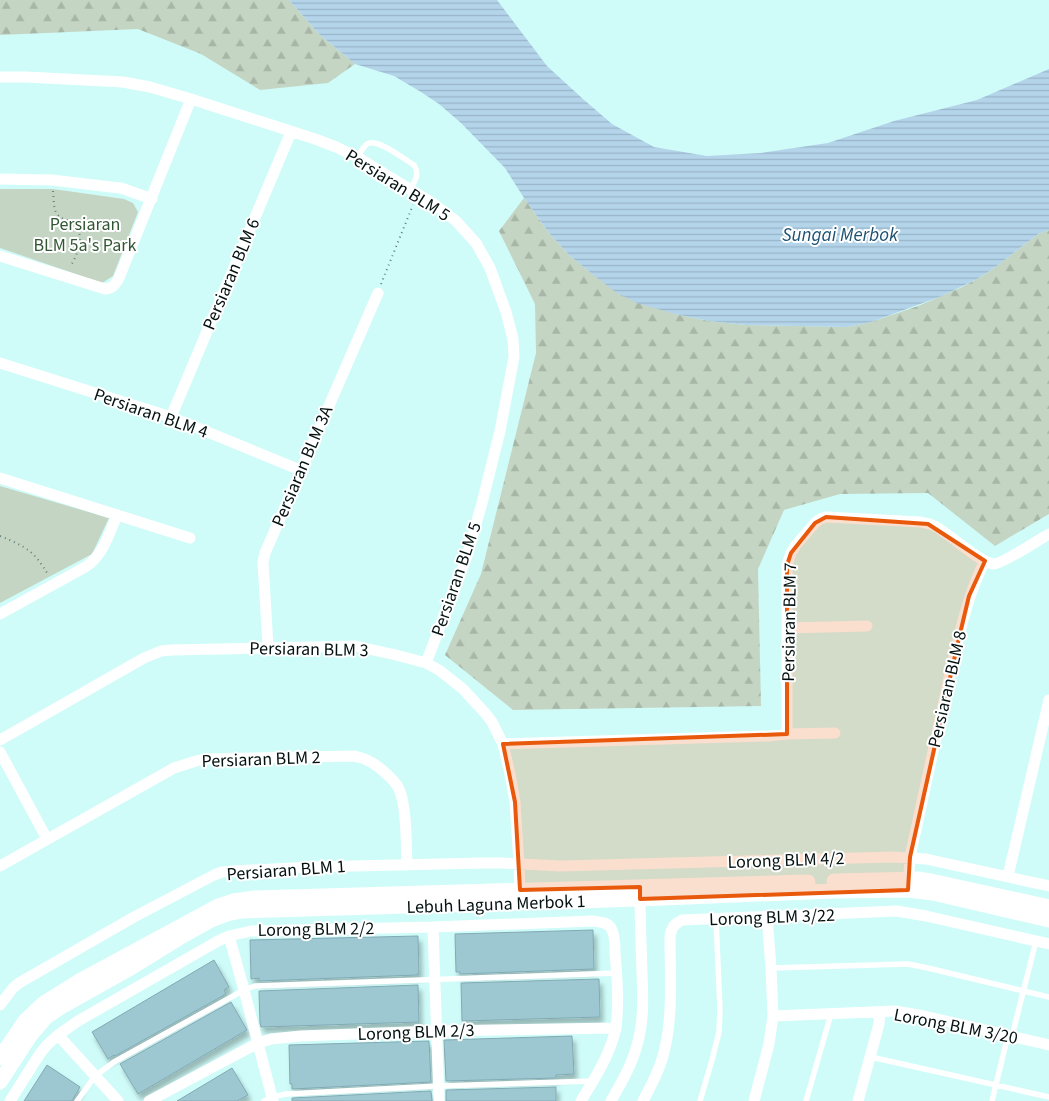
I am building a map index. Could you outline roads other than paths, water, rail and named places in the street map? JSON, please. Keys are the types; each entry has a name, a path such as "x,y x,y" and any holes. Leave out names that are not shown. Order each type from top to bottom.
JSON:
{"street":[{"name":"Persiaran BLM 5","path":"0,77 124,82 150,87 336,147 357,157 434,204 456,221 476,243 494,277 509,323 513,339 514,357 500,431 467,556 426,663"},
{"path":"0,256 105,289 114,286 152,199 191,99"},
{"name":"Persiaran BLM 6","path":"171,417 292,132"},
{"path":"0,179 52,180 120,188 152,199"},
{"name":"Persiaran BLM 3A","path":"268,647 264,581 265,553 378,293"},
{"name":"Persiaran BLM 4","path":"0,363 171,417 300,470"},
{"path":"0,478 190,538"},
{"path":"0,614 95,560 104,548 117,515"},
{"name":"Persiaran BLM 7","path":"788,734 786,574 791,553 815,523 826,517 920,522 936,526 985,561"},
{"path":"985,561 994,564 998,563 1049,534"},
{"name":"Persiaran BLM 8","path":"908,885 910,857 958,638 969,596 985,561"},
{"path":"788,628 868,626"},
{"name":"Persiaran BLM 3","path":"0,740 152,654 161,651 354,646 426,663 439,670 463,689 492,722 503,744 515,802 520,896"},
{"path":"1008,876 1049,700"},
{"path":"503,744 835,733"},
{"path":"0,752 47,839"},
{"name":"Persiaran BLM 2","path":"0,866 174,768 196,761 205,759 354,756 377,766 397,785 403,802 407,864"},
{"name":"Lorong BLM 4/2","path":"519,864 560,866 893,856 926,859 1049,886"},
{"name":"Persiaran BLM 1","path":"0,1005 19,983 134,917 222,872 407,864 502,862 519,864"},
{"name":"Lebuh Laguna Merbok 1","path":"0,1058 25,1021 44,1003 81,980 202,914 233,901 255,898 833,891 908,885 931,881 1049,907"},
{"name":"Lebuh Laguna Merbok 1","path":"908,885 934,893 1049,920"},
{"path":"611,1101 623,1081 631,1062 638,1045 641,1029 643,1001 640,893"},
{"name":"Lebuh Laguna Merbok 1","path":"0,1082 30,1036 46,1017 60,1006 127,970 211,920 227,914 241,911 520,896"},
{"name":"Lorong BLM 3/22","path":"644,1101 662,1061 666,1042 670,1005 670,937 671,930 676,923 682,920 896,911 1049,944"},
{"path":"754,1101 770,1044 773,1016 767,917"},
{"name":"Lorong BLM 2/2","path":"10,1101 41,1052 58,1035 78,1021 229,936 251,931 600,922 609,926 612,930 617,973 618,1009 616,1028"},
{"path":"433,927 439,1101"},
{"path":"229,936 258,1043 270,1100"},
{"name":"Lorong BLM 3/20","path":"773,1016 895,1011 1049,1045"},
{"path":"858,1101 871,1057 880,1012"},
{"path":"581,1101 607,1056 616,1028"},
{"name":"Lorong BLM 2/3","path":"149,1101 258,1043 271,1039 301,1036 436,1031 616,1028"},
{"path":"58,1035 118,1101"}],"lane":[{"path":"357,157 369,142 384,146 417,170 414,192"},
{"path":"700,1101 719,1032 720,1010 716,919"},
{"path":"992,1101 1036,941"},
{"path":"771,968 908,964 1049,997"},
{"path":"77,1101 95,1076 114,1062 244,990 255,986 617,973"},
{"path":"806,1101 831,1014"},
{"path":"871,1057 1049,1098"},
{"path":"270,1100 286,1094 438,1086 593,1081"}],"water":[{"name":"Sungai Merbok","path":"289,0 497,0 547,66 612,124 654,147 707,156 761,153 828,143 894,121 977,100 1049,69 1049,230 1038,234 977,279 942,296 871,322 847,327 746,325 709,321 637,303 617,293 569,255 549,233 505,168 461,123 439,104 394,76 355,64 319,34"}],"park label":[{"name":"Persiaran BLM 5a's Park","path":"85,234"}]}
